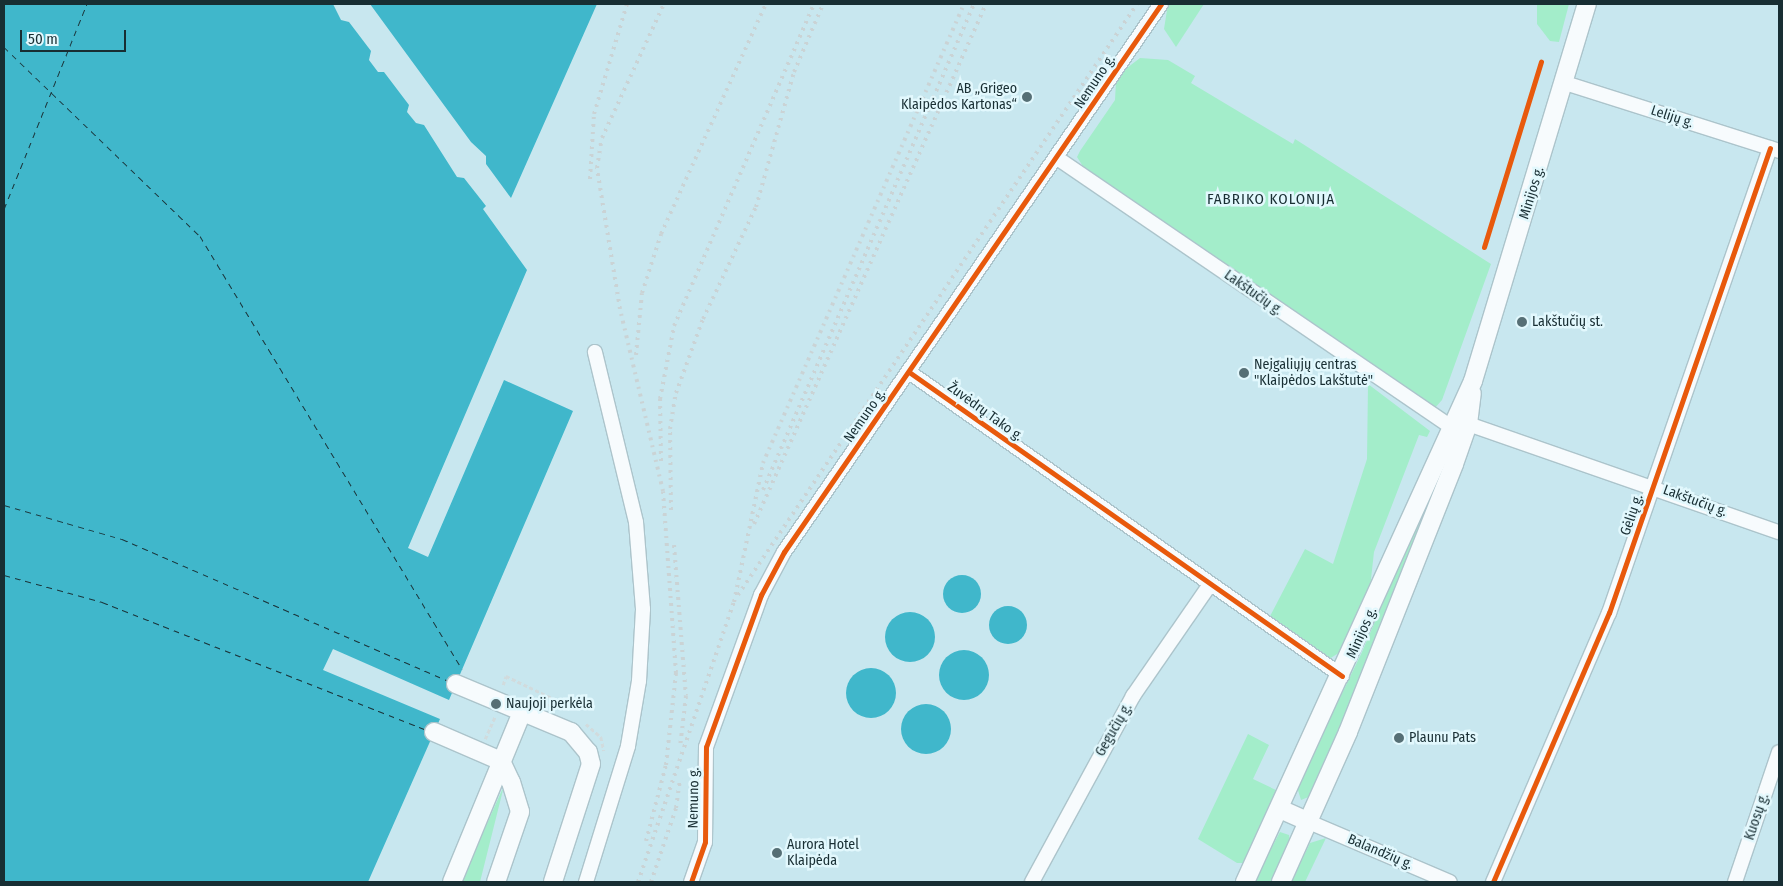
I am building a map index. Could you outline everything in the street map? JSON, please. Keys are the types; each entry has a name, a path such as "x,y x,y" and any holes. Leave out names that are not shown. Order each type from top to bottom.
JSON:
{"main road":[{"name":"Minijos g.","path":"1245,882 1342,676 1450,426 1473,381 1565,83 1587,4"},
{"name":"Minijos g.","path":"1281,882 1309,822 1468,424 1473,381"},
{"path":"456,684 571,732 588,752 591,764 553,882"},
{"path":"452,882 522,712"},
{"path":"434,732 501,761 520,812 496,882"},
{"path":"1280,809 1309,822"}],"street":[{"name":"Nemuno g.","path":"691,882 705,842 706,746 761,595 784,552 1057,158 1161,4"},
{"name":"Lelijų g.","path":"1565,83 1775,149"},
{"name":"Gėlių g.","path":"1493,882 1576,697 1775,149"},
{"name":"Lakštučių g.","path":"1057,158 1450,426"},
{"path":"586,882 628,746 639,681 643,609 636,522 595,352"},
{"name":"Žuvėdrų Tako g.","path":"909,372 1209,586 1342,676"},
{"name":"Lakštučių g.","path":"1468,424 1654,486 1779,532"},
{"name":"Gegučių g.","path":"1032,882 1133,696 1209,586"},
{"name":"Kuosų g.","path":"1735,882 1779,752"},
{"name":"Balandžių g.","path":"1309,822 1450,882"}],"path":[{"path":"479,752 501,703"}],"green space":[{"path":"1168,4 1204,4 1176,47 1164,29"},
{"path":"1537,4 1569,4 1559,42 1550,41 1537,24"},
{"path":"1140,58 1168,60 1195,76 1191,83 1293,144 1295,139 1491,264 1442,400 1434,409 1084,168 1077,157 1080,151 1115,100 1116,82 1123,71"},
{"path":"1368,384 1430,431 1427,437 1419,435 1374,552 1370,588 1342,651 1329,659 1268,620 1305,549 1333,564 1367,459"},
{"path":"1441,467 1444,468 1360,684 1311,796 1301,800 1297,787 1362,652"},
{"path":"1248,734 1269,745 1253,779 1278,791 1243,863 1237,863 1198,839"},
{"path":"502,790 480,882 461,882"},
{"path":"1280,832 1289,835 1290,843 1272,882 1253,882"},
{"path":"1326,838 1305,882 1291,882 1310,843"}],"water":[{"path":"4,4 333,4 341,20 349,22 371,51 369,60 378,72 384,72 409,105 407,112 416,123 424,125 457,177 464,178 486,206 483,209 527,270 408,548 428,557 504,380 573,411 449,700 333,649 323,670 440,719 368,882 4,882"},
{"path":"370,4 597,4 511,198 486,164 486,156 471,142"},
{"path":"962,575 976,580 981,594 976,608 962,613 948,608 943,594 948,580"},
{"path":"1008,606 1022,611 1027,625 1022,639 1008,644 994,639 989,625 994,611"},
{"path":"905,612 915,612 928,619 935,632 935,642 928,655 915,662 905,662 896,658 889,651 885,642 885,632 889,623 896,616"},
{"path":"959,650 969,650 982,657 989,670 989,680 982,693 969,700 959,700 950,696 943,689 939,680 939,670 943,661 950,654"},
{"path":"866,668 876,668 889,675 896,688 896,698 889,711 876,718 866,718 857,714 850,707 846,698 846,688 850,679 857,672"},
{"path":"921,704 931,704 944,711 951,724 951,734 944,747 931,754 921,754 912,750 905,743 901,734 901,724 905,715 912,708"}],"ferry route":[{"path":"4,209 87,4"},
{"path":"4,47 200,236 462,669"},
{"path":"4,505 122,539 448,681"},
{"path":"4,575 102,602 425,729"}],"railway":[{"path":"590,179 594,114 627,4"},
{"path":"646,841 666,765 676,673 663,491 620,309 597,168 602,138 664,4"},
{"path":"636,355 642,293 661,234 766,4"},
{"path":"661,461 660,399 674,326 814,4"},
{"path":"671,510 670,429 676,393 703,319 756,207 794,72 823,4"},
{"path":"638,882 734,602 763,463 964,4"},
{"path":"763,490 974,4"},
{"path":"754,524 986,4"},
{"path":"738,595 1137,4"},
{"path":"674,545 686,696 680,747"},
{"path":"651,882 676,808 680,778"}],"cycle path":[{"path":"691,882 705,842 706,747 761,595 784,552 1161,4"},
{"path":"1484,247 1541,62"},
{"path":"1493,882 1609,613 1770,148"},
{"path":"909,372 1342,676"}],"place":[{"name":"AB „Grigeo Klaipėdos Kartonas“","path":"1027,97"},
{"name":"Lakštučių st.","path":"1522,322"},
{"name":"Neįgaliųjų centras \"Klaipėdos Lakštutė\"","path":"1244,373"},
{"name":"Naujoji perkėla","path":"496,704"},
{"name":"Plaunu Pats","path":"1399,738"},
{"name":"Aurora Hotel Klaipėda","path":"777,853"}],"district":[{"name":"FABRIKO KOLONIJA","path":"1271,200"}]}
